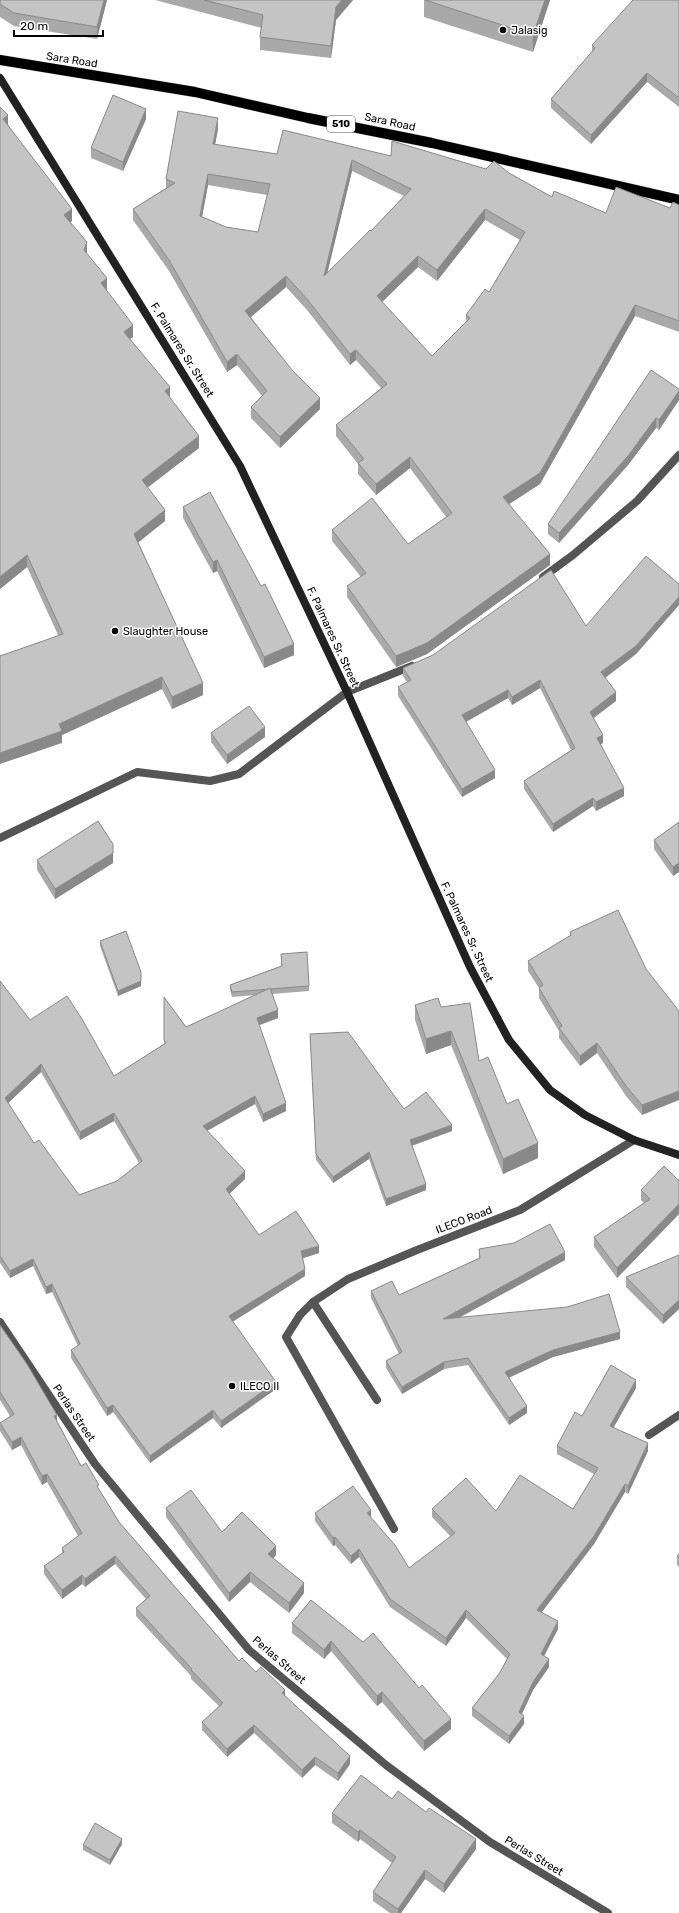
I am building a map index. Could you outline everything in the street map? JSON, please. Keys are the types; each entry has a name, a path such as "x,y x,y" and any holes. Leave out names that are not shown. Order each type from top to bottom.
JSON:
{"main road":[{"name":"Sara Road","path":"0,60 195,92 308,118 432,143 679,200"},
{"name":"F. Palmares Sr. Street","path":"0,78 240,466 347,692 470,967 509,1040 550,1090 584,1115 634,1140 679,1155"}],"street":[{"path":"536,583 573,555 637,501 679,455"},
{"path":"0,838 137,772 210,781 239,774 347,692 423,662"},
{"name":"ILECO Road","path":"394,1529 286,1337 300,1315 313,1302 348,1279 417,1250 520,1210 634,1140"},
{"path":"313,1302 377,1400"},
{"name":"Perlas Street","path":"0,1322 95,1464 249,1650 386,1765 490,1842 608,1913"},
{"path":"649,1435 679,1415"}],"building":[{"path":"0,0 104,0 97,27 14,13 0,4"},
{"path":"204,0 342,0 336,7 331,46 260,37 263,15"},
{"path":"425,0 545,0 533,35"},
{"path":"633,0 679,0 679,98 647,73 591,135 551,99 595,48 592,45"},
{"path":"113,95 146,109 123,162 91,148"},
{"path":"0,107 8,115 3,119 72,209 64,215 87,242 84,250 107,278 101,283 133,325 124,332 170,387 165,391 199,436 142,480 165,510 134,534 203,683 172,697 162,677 59,724 62,731 0,753 0,656 63,634 27,555 0,577"},
{"path":"178,111 218,118 213,144 277,154 283,130 391,156 392,141 486,169 494,161 509,173 552,197 554,191 606,213 616,187 670,208 673,202 679,205 679,321 635,305 540,473 503,497 550,554 427,643 396,656 347,586 366,573 332,530 372,498 408,544 452,513 410,457 376,484 358,463 364,459 336,425 387,384 356,350 350,354 307,299 286,276 245,311 293,371 320,398 280,437 251,407 267,391 237,354 227,362 169,260 133,209 175,183 166,179","holes":["352,160 411,189 371,231 370,230 324,276","208,174 270,184 258,232 226,227 200,216","485,209 525,232 489,292 485,289 466,315 470,318 432,356 377,296 418,256 437,270"]},
{"path":"651,370 679,389 679,391 659,420 656,418 628,456 559,533 548,524"},
{"path":"210,492 261,586 265,584 294,644 264,657 217,560 213,562 183,507"},
{"path":"646,556 679,584 679,597 636,646 601,672 616,692 590,712 603,735 597,738 624,788 596,802 593,798 553,824 524,781 575,748 540,680 512,697 508,690 462,715 495,770 462,789 398,687 411,680 403,668 433,655 551,570 586,626"},
{"path":"249,706 265,727 227,755 211,733"},
{"path":"98,821 113,844 113,853 55,889 37,860"},
{"path":"679,822 679,863 673,867 654,840"},
{"path":"618,910 646,969 679,1011 679,1091 642,1105 626,1086 597,1043 580,1056 559,1028 562,1026 539,988 543,985 528,961 571,935 570,932"},
{"path":"126,931 141,972 141,981 118,991 100,941"},
{"path":"307,952 309,986 232,992 230,985 282,966 281,954"},
{"path":"0,981 30,1020 67,996 82,1019 114,1076 166,1043 164,1040 164,997 186,1027 270,988 278,1010 257,1018 286,1103 263,1114 255,1096 203,1126 245,1171 226,1189 259,1235 296,1211 319,1246 301,1251 305,1269 229,1316 276,1382 221,1421 213,1410 150,1456 113,1405 107,1408 71,1350 80,1344 52,1284 46,1287 33,1259 10,1271 0,1256","holes":["41,1064 80,1132 114,1113 142,1161 117,1181 79,1195 39,1140 34,1143 5,1098"]},
{"path":"438,998 441,1007 470,1003 479,1061 488,1057 507,1104 518,1099 538,1143 503,1159 451,1031 426,1039 415,1005"},
{"path":"348,1032 404,1109 426,1092 452,1125 410,1140 426,1184 386,1199 369,1152 333,1177 316,1154 310,1034"},
{"path":"664,1166 678,1180 679,1179 679,1204 617,1268 594,1237 650,1199 641,1190"},
{"path":"550,1224 565,1252 443,1319 567,1307 609,1294 620,1332 553,1350 505,1372 527,1406 509,1418 468,1358 444,1362 402,1387 386,1361 402,1352 371,1291 392,1281 399,1295 480,1258 479,1249 514,1243"},
{"path":"679,1255 679,1300 663,1315 626,1277"},
{"path":"0,1325 27,1364 57,1415 54,1416 81,1466 86,1463 99,1485 97,1486 119,1522 239,1661 242,1658 256,1672 261,1667 285,1690 282,1693 350,1756 338,1773 315,1757 302,1770 254,1725 227,1749 202,1722 223,1703 191,1670 192,1669 136,1608 150,1596 115,1556 85,1579 82,1575 62,1590 44,1566 64,1552 62,1548 82,1533 47,1474 42,1476 21,1437 12,1442 0,1423 14,1414 0,1392"},
{"path":"611,1365 636,1380 610,1426 648,1443 628,1486 625,1484 594,1536 537,1610 558,1621 541,1654 549,1659 533,1682 519,1712 524,1716 509,1736 472,1708 499,1674 510,1654 466,1610 446,1638 390,1599 359,1549 351,1556 335,1537 333,1538 315,1513 353,1486 371,1510 367,1513 395,1545 409,1568 455,1533 432,1509 466,1478 496,1511 520,1475 573,1509 598,1468 557,1446 575,1412 582,1416"},
{"path":"191,1490 222,1532 242,1512 276,1546 268,1554 304,1583 289,1603 250,1572 229,1593 166,1508"},
{"path":"311,1600 363,1642 373,1633 419,1688 422,1685 451,1719 424,1741 382,1692 377,1696 331,1641 324,1650 292,1623"},
{"path":"361,1775 392,1799 398,1791 426,1812 429,1808 476,1839 444,1884 425,1870 398,1909 373,1892 396,1857 360,1830 358,1832 332,1813"},
{"path":"95,1823 122,1839 110,1860 83,1845"}],"place":[{"name":"Jalasig","path":"503,30"},
{"name":"Slaughter House","path":"115,631"},
{"name":"ILECO II","path":"232,1386"}]}
